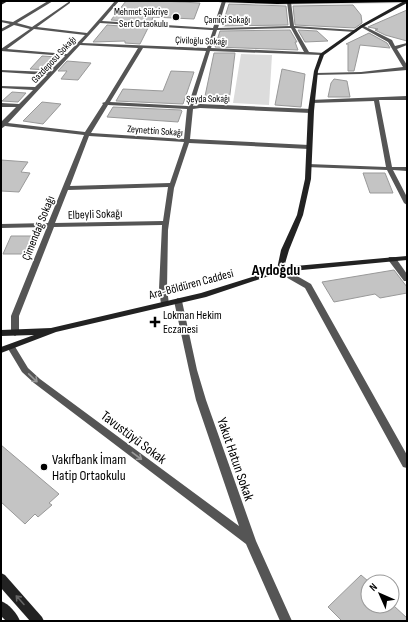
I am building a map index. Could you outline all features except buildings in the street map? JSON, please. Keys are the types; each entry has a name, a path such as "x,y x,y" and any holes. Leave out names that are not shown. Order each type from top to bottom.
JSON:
{"main road":[{"path":"222,1 401,3 407,1"}],"street":[{"path":"1,4 6,1"},
{"path":"1,31 51,1"},
{"name":"Gazdeposu Sokağı","path":"2,125 69,55 117,1"},
{"path":"165,304 163,289 166,223 172,185 185,143 190,108 222,1"},
{"path":"2,50 69,2 64,2"},
{"path":"289,2 292,27 307,53"},
{"path":"401,3 362,26 322,54 316,74 312,100 308,178 300,216 285,250 280,270 308,286 407,464"},
{"path":"1,21 33,28 88,34"},
{"name":"Çamiçi Sokağı","path":"98,22 214,28 292,27 355,31"},
{"path":"316,74 355,73 407,68 390,41 362,26"},
{"name":"Çiviloğlu Sokağı","path":"79,44 322,54"},
{"path":"394,48 407,44"},
{"name":"Çimendağ Sokağı","path":"15,332 15,316 87,134 141,47"},
{"path":"2,50 69,55"},
{"path":"1,71 51,74"},
{"path":"1,87 37,89"},
{"path":"312,100 376,100 407,98"},
{"path":"376,100 389,168 407,202"},
{"name":"Şeyda Sokağı","path":"105,103 190,108 200,106 311,111"},
{"path":"1,105 21,106"},
{"name":"Zeynettin Sokağı","path":"2,125 185,143 309,147"},
{"path":"308,166 407,169"},
{"path":"66,188 172,185"},
{"name":"Elbeyli Sokağı","path":"1,226 166,223"},
{"name":"Ara-Böldüren Caddesi","path":"6,348 54,330 202,295 280,270 407,258"},
{"path":"392,259 407,279"},
{"name":"Yakut Hatun Sokak","path":"178,301 200,400 250,541 286,621"},
{"name":"Ara-Böldüren Caddesi","path":"1,333 54,330"},
{"name":"Tavustüyü Sokak","path":"6,348 36,382 250,541"},
{"path":"1,579 38,621"},
{"path":"1,607 14,621"}],"shaded area":[{"path":"241,54 272,55 269,105 233,103"}],"place":[{"name":"Mehmet Şükriye Sert Ortaokulu","path":"176,17"},
{"name":"Lokman Hekim Eczanesi","path":"155,322"},
{"name":"Vakıfbank İmam Hatip Ortaokulu","path":"44,467"}],"district":[{"name":"Aydoğdu","path":"276,269"}]}
